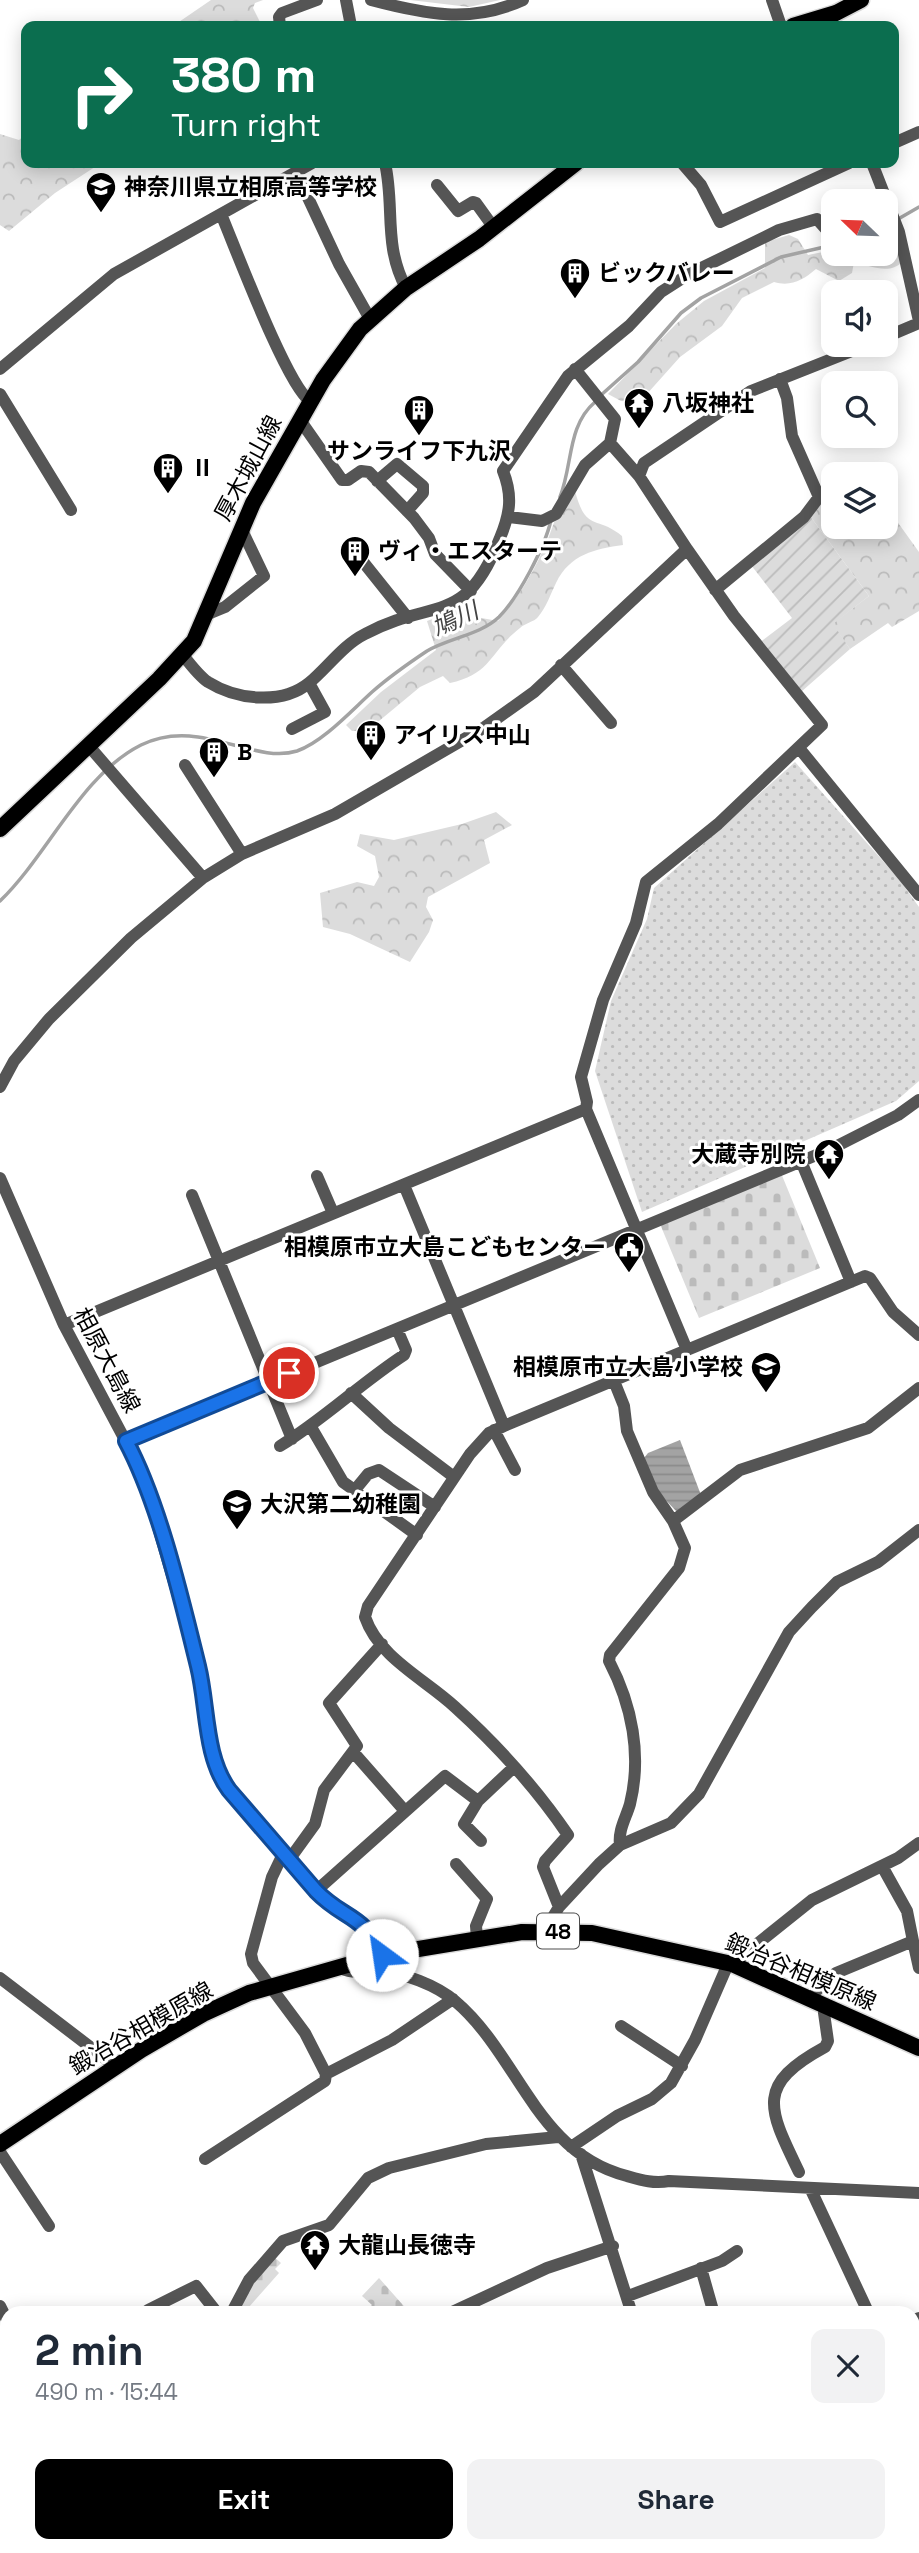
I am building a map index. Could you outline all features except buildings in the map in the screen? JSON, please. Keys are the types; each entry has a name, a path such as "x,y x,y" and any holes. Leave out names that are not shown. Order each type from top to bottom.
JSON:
{"main road":[{"path":"810,21 836,13 861,0"},
{"name":"厚木城山線","path":"0,829 183,655 198,635 241,527 310,401 340,354 370,319 405,288 494,228 570,168"},
{"name":"鍛冶谷相模原線","path":"0,2144 115,2066 203,2014 270,1986 382,1955 477,1938 545,1930 611,1936 730,1964 919,2048"}],"street":[{"path":"281,21 282,13 317,0"},
{"path":"346,0 350,21"},
{"path":"371,0 429,14 465,16 492,12 523,0"},
{"path":"772,0 779,21"},
{"path":"899,140 919,132"},
{"path":"0,369 114,274 303,168"},
{"path":"386,168 389,187 390,243 405,288"},
{"path":"686,168 701,185 720,222 838,168"},
{"path":"874,168 881,189"},
{"path":"296,172 339,264 370,319"},
{"path":"437,185 457,211 475,202 494,228"},
{"path":"221,214 284,361 300,391 310,401"},
{"path":"183,655 209,682 250,696 283,697 309,683 362,635 442,608 471,591 489,565 509,517 510,491 503,471 575,369 629,326 662,292 720,258 779,230 814,219 821,222"},
{"path":"898,230 919,322 898,332"},
{"path":"639,476 644,463 716,412 751,391 836,357"},
{"path":"509,517 551,517 585,465 610,443 616,422 575,369"},
{"path":"715,590 796,524 819,497 792,436 787,398 780,379"},
{"path":"0,394 71,510"},
{"path":"300,420 342,480 348,480 365,470 407,511 429,538 435,554 471,591"},
{"path":"610,443 639,476 715,590 821,720 822,725 718,824 646,882 636,923 603,1000 581,1077 586,1108 687,1350"},
{"path":"377,481 397,464 423,486 423,493 407,511"},
{"path":"208,614 225,607 264,576 241,527"},
{"path":"352,548 408,618"},
{"path":"0,1087 26,1044 49,1019 131,938 203,878 242,854 335,814 446,752 527,698 687,549"},
{"path":"561,665 611,723"},
{"path":"292,729 325,712 309,683"},
{"path":"88,745 203,878"},
{"path":"799,748 919,895"},
{"path":"186,765 242,854"},
{"path":"126,1441 801,1161 898,1115 919,1100"},
{"path":"64,1325 586,1108"},
{"path":"801,1161 851,1282"},
{"path":"317,1176 332,1213"},
{"name":"相原大島線","path":"0,1178 3,1196 64,1325 142,1472 198,1665 219,1772 229,1790 316,1891 328,1903 363,1924 382,1955"},
{"path":"404,1185 455,1305 515,1470"},
{"path":"192,1195 292,1438"},
{"path":"559,1907 543,1867 545,1860 568,1835 543,1797 455,1707 391,1656 367,1623 366,1612 454,1477 499,1428 865,1276 870,1278 893,1312 919,1335"},
{"path":"280,1446 311,1427 351,1393 404,1355 406,1350 397,1329"},
{"path":"614,1381 624,1406 627,1431 653,1492 673,1521 685,1548 680,1568 610,1655 609,1661 630,1714 635,1744 630,1803 621,1829 620,1845"},
{"path":"673,1521 740,1470 868,1428 891,1413 919,1388"},
{"path":"351,1393 389,1428 454,1477"},
{"path":"311,1427 338,1475 354,1491 417,1535"},
{"path":"354,1491 368,1474 379,1470 435,1507"},
{"path":"545,1930 559,1907 620,1845 671,1823 699,1794 789,1632 812,1607 837,1582 878,1562 919,1530"},
{"path":"205,2159 325,2081 326,2074 305,2033 253,1963 251,1954 272,1877 315,1824 324,1790 357,1746 355,1739 329,1703 382,1644"},
{"path":"354,1753 405,1811"},
{"path":"481,1841 464,1824 478,1801 514,1767"},
{"path":"316,1891 445,1776 478,1801"},
{"path":"575,2150 617,2116 652,2099 671,2083 682,2066 730,1964 812,1900 883,1866 919,1843"},
{"path":"456,1864 487,1899 475,1926 477,1938"},
{"path":"883,1866 913,1909 913,1941 919,1968"},
{"path":"816,1991 836,1973 913,1941"},
{"path":"338,1966 349,1971 383,1971 416,1980 453,1999 492,2040 519,2085 558,2137 575,2150 618,2174 657,2183 669,2181 811,2190 919,2193"},
{"path":"0,1978 115,2066"},
{"path":"326,2074 392,2040 453,1999"},
{"path":"799,2172 780,2131 773,2100 786,2071 825,2047 828,2041 824,2013"},
{"path":"621,2026 682,2066"},
{"path":"235,2306 249,2280 276,2248 296,2234 329,2225 368,2178 389,2168 486,2144 558,2137"},
{"path":"575,2150 613,2246 630,2306"},
{"path":"0,2152 49,2226"},
{"path":"811,2190 865,2306"},
{"path":"476,2306 547,2268 613,2246"},
{"path":"628,2296 702,2269 737,2251"},
{"path":"702,2269 712,2306"},
{"path":"156,2306 196,2286 212,2306"}],"green space":[{"path":"211,0 263,0 255,3 253,8 260,21 180,21"},
{"path":"410,0 500,0 469,7"},
{"path":"0,134 21,138 21,168 93,168 55,193 9,231 0,225"},
{"path":"789,235 798,239 808,255 821,252 821,266 853,266 852,273 837,280 816,269 796,282 774,282 742,298 722,326 680,357 646,395 634,402 621,401 608,394 676,324 704,301 765,268 765,242"},
{"path":"869,266 897,266 886,269"},
{"path":"575,491 583,513 622,536 623,545 593,551 568,565 538,617 510,637 483,668 464,679 450,683 443,676 420,687 367,731 352,731 346,725 381,692 436,650 427,621 459,609 476,617 498,621 537,563 562,498"},
{"path":"821,504 821,531 810,516"},
{"path":"810,516 821,531 821,539 827,539 869,596 833,624 850,649 801,692 759,643 792,618 751,565"},
{"path":"898,523 919,552 919,611 892,627 888,623 850,649 832,624 869,596 827,539 898,539"},
{"path":"795,762 899,879 919,907 919,1081 896,1101 642,1212 595,1071 611,1001 647,919 654,888"},
{"path":"496,812 512,825 484,840 490,863 428,897 426,907 433,920 429,932 410,962 350,934 323,927 320,893 357,882 374,886 379,877 375,856 357,846 360,834 394,840 462,824"},
{"path":"781,1173 820,1268 699,1318 660,1224"},
{"path":"272,2255 281,2263 275,2269 279,2273 250,2306 239,2306"},
{"path":"379,2278 404,2306 371,2306 362,2296"}],"shaded area":[{"path":"680,1440 701,1495 677,1512 657,1491 644,1458 648,1453"}],"waterway":[{"name":"鳩川","path":"898,219 919,207"},
{"name":"鳩川","path":"600,396 638,362 681,313 701,298 781,257 821,248"},
{"name":"鳩川","path":"560,497 575,434 586,412 595,402"},
{"name":"鳩川","path":"0,901 100,776 120,758 141,745 163,738 184,736 262,752 280,754 297,751 317,741 379,686 427,651 491,623 499,617 522,585 537,558 551,520"}],"place":[{"name":"神奈川県立相原高等学校","path":"101,214"},
{"name":"ビックバレー","path":"575,300"},
{"name":"八坂神社","path":"639,430"},
{"name":"サンライフ下九沢","path":"419,437"},
{"name":"Ⅱ","path":"168,495"},
{"name":"ヴィ・エスターテ","path":"355,578"},
{"name":"アイリス中山","path":"371,762"},
{"name":"B","path":"214,779"},
{"name":"大蔵寺別院","path":"829,1181"},
{"name":"相模原市立大島こどもセンター","path":"629,1274"},
{"name":"相模原市立大島小学校","path":"766,1394"},
{"name":"大沢第二幼稚園","path":"237,1531"},
{"name":"大龍山長徳寺","path":"315,2272"}],"route":[{"path":"289,1373 126,1441 142,1472 152,1501 185,1618 198,1665 211,1744 219,1772 229,1790 316,1891 328,1903 370,1931 382,1955"}]}
